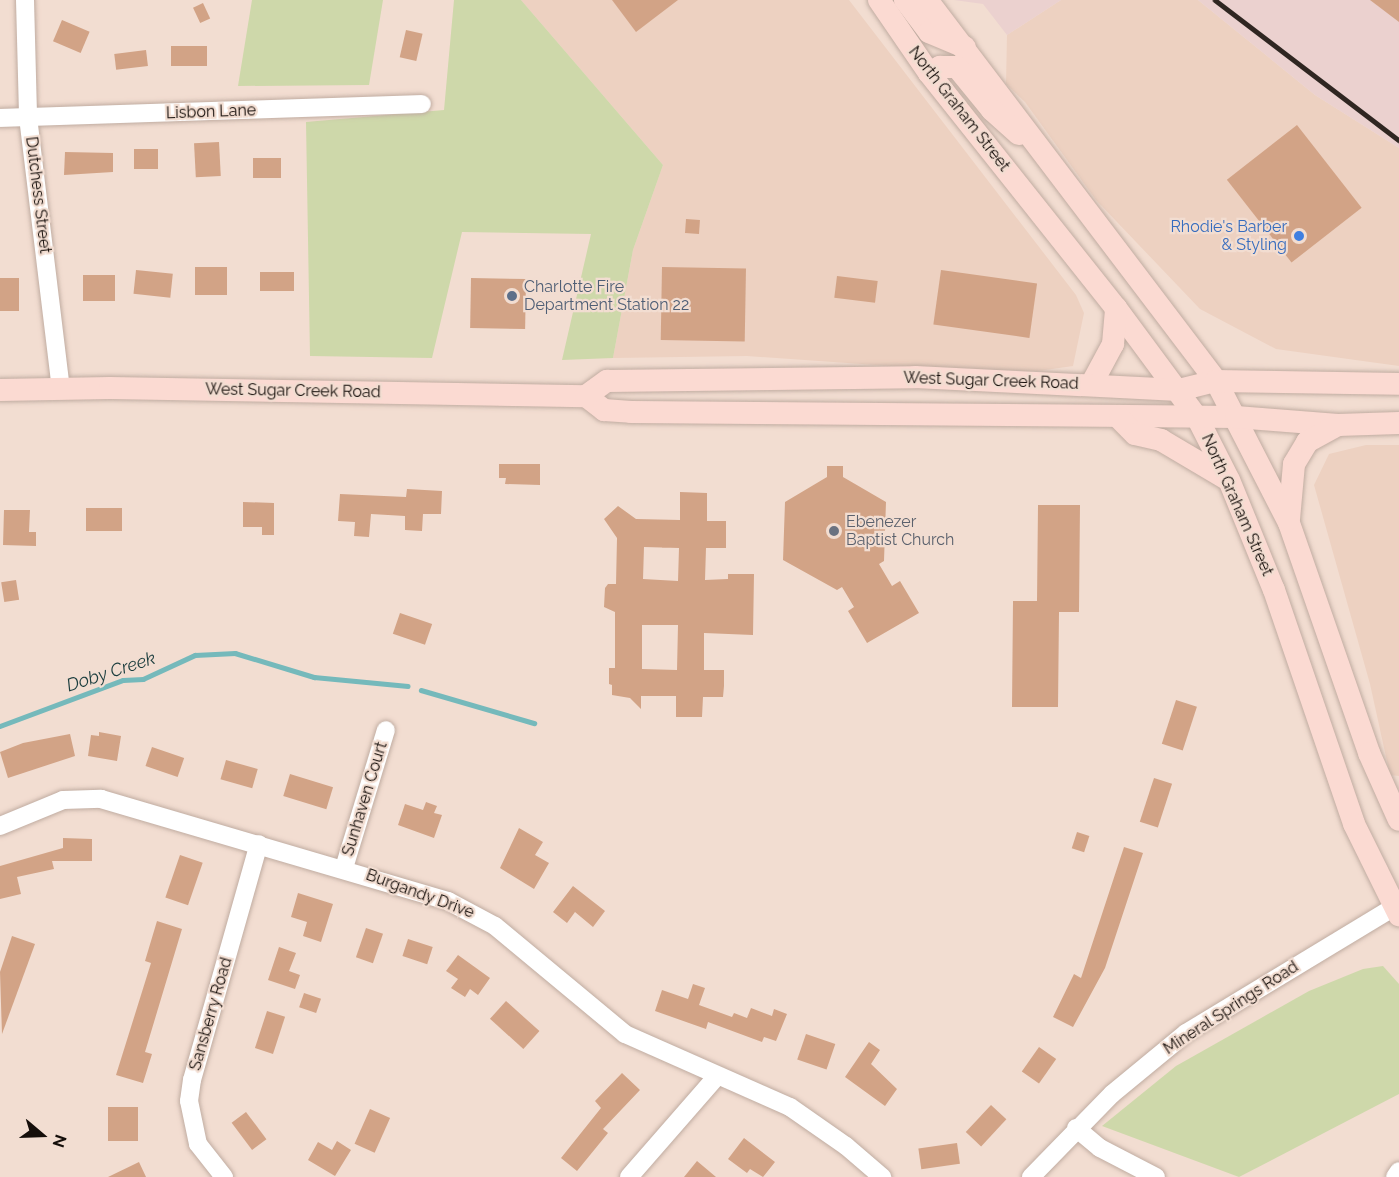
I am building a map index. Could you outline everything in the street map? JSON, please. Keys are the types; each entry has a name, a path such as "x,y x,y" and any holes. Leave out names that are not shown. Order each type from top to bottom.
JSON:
{"main road":[{"name":"North Graham Street","path":"879,0 929,73 1116,308 1179,390 1198,419 1229,480 1274,590 1347,808 1397,910"},
{"path":"905,0 929,32 966,48"},
{"path":"927,0 966,48 1216,381 1289,523 1369,753 1399,820"},
{"path":"929,73 940,67 957,67 992,110 1049,161"},
{"path":"1091,385 1113,344 1116,308"},
{"name":"West Sugar Creek Road","path":"0,390 586,396 607,381 738,382 915,377 1179,390 1216,381 1399,384"},
{"path":"631,412 648,395 712,391 738,382"},
{"name":"West Sugar Creek Road","path":"586,396 604,410 631,412 1120,419 1236,417 1338,425 1399,423"},
{"path":"1120,419 1135,434 1161,440 1229,480"},
{"path":"1289,523 1294,464 1307,442 1338,425"}],"street":[{"name":"Dutchess Street","path":"25,0 28,117 61,389"},
{"name":"Lisbon Lane","path":"0,118 422,104"},
{"name":"Sunhaven Court","path":"344,868 386,730"},
{"name":"Burgandy Drive","path":"0,826 63,800 92,798 412,888 481,916 625,1034 790,1107 846,1146 882,1177"},
{"name":"Sansberry Road","path":"224,1177 198,1144 189,1101 192,1080 259,844"},
{"name":"Mineral Springs Road","path":"1031,1177 1076,1128 1186,1034 1397,910"},
{"path":"629,1177 717,1076"},
{"path":"1076,1128 1100,1148 1156,1177"},
{"path":"1395,1177 1399,1171"}],"shaded area":[{"path":"521,0 849,0 1076,295 1084,313 1073,366 1038,371 933,369 747,356 613,358 633,250 663,165"},
{"path":"954,0 1061,0 1007,35 983,4"},
{"path":"1061,0 1198,0 1315,95 1399,148 1399,366 1276,349 1200,309 1096,200 1025,102 1006,84 1007,35"},
{"path":"1198,0 1399,0 1399,148 1315,95"},
{"path":"1366,445 1399,445 1399,776 1390,775 1370,684 1314,485 1329,454"}],"green space":[{"path":"252,0 383,0 369,85 238,86"},
{"path":"454,0 521,0 663,165 633,250 613,358 562,360 591,234 462,232 432,358 310,356 306,122 444,110"},
{"path":"1383,966 1399,984 1399,1094 1239,1177 1102,1126 1176,1066 1309,991 1363,969"}],"building":[{"path":"612,0 678,0 636,32"},
{"path":"1370,0 1399,0 1399,22"},
{"path":"203,3 210,18 200,23 193,8"},
{"path":"62,20 90,32 81,53 53,41"},
{"path":"406,30 423,34 416,61 400,57"},
{"path":"171,46 207,46 207,66 171,66"},
{"path":"146,50 148,66 116,70 114,54"},
{"path":"1297,125 1362,208 1292,263 1227,180"},
{"path":"219,142 221,176 196,177 194,143"},
{"path":"134,149 158,149 158,169 134,169"},
{"path":"65,152 113,153 113,172 64,175"},
{"path":"253,158 281,158 281,178 253,178"},
{"path":"686,219 700,220 699,234 685,233"},
{"path":"195,267 227,267 227,295 195,295"},
{"path":"662,267 746,268 745,341 661,340"},
{"path":"136,270 173,274 170,298 133,294"},
{"path":"941,270 1037,283 1029,338 933,324"},
{"path":"260,272 294,272 294,291 260,291"},
{"path":"83,275 115,275 115,301 83,301"},
{"path":"837,276 878,281 875,303 834,298"},
{"path":"0,278 19,278 19,311 0,311"},
{"path":"471,278 526,279 525,329 470,328"},
{"path":"499,464 540,464 540,485 505,484 506,478 499,478"},
{"name":"Ebenezer Baptist Church","path":"827,466 843,466 843,477 886,502 884,561 879,564 892,586 900,581 919,613 867,643 848,611 854,607 842,587 837,590 783,560 785,502 827,477"},
{"path":"407,489 442,491 441,514 423,514 422,531 405,530 405,516 371,514 369,537 354,536 355,522 338,521 340,494 406,497"},
{"path":"680,492 707,493 707,521 726,521 726,548 706,548 705,580 728,579 728,574 754,574 753,635 704,633 704,670 724,670 724,686 723,697 703,697 702,717 676,717 676,696 641,696 641,709 630,698 612,695 612,685 609,684 609,668 615,668 615,612 604,607 605,588 608,584 616,584 617,538 604,519 618,506 636,519 680,520","holes":["644,547 679,548 678,581 643,579","642,625 678,625 677,670 642,669"]},
{"path":"243,502 274,503 274,535 262,535 262,527 243,527"},
{"path":"1038,505 1080,505 1079,612 1059,612 1058,707 1012,707 1013,601 1037,601"},
{"path":"86,508 122,508 122,531 86,531"},
{"path":"4,510 30,510 29,532 36,532 36,546 3,545"},
{"path":"16,580 19,600 4,602 1,582"},
{"path":"400,613 432,624 425,645 393,634"},
{"path":"1176,700 1197,707 1183,751 1162,744"},
{"path":"99,732 121,736 117,761 88,756 91,735 99,736"},
{"path":"70,734 75,756 8,778 0,752 23,743"},
{"path":"152,747 184,758 178,777 145,766"},
{"path":"226,760 258,769 252,788 220,779"},
{"path":"290,774 333,787 326,809 283,796"},
{"path":"1154,778 1172,784 1158,828 1140,822"},
{"path":"426,802 437,806 434,813 442,815 434,838 398,825 405,804 423,810"},
{"path":"519,828 543,842 535,855 549,863 534,889 500,868"},
{"path":"1077,832 1089,836 1084,852 1072,848"},
{"path":"63,838 92,839 92,861 52,861 54,869 17,877 21,894 0,899 0,866 63,848"},
{"path":"1124,847 1143,853 1105,968 1073,1027 1053,1017 1074,974 1081,978"},
{"path":"180,855 203,863 188,905 165,898"},
{"path":"573,886 605,911 593,927 575,912 567,923 553,912"},
{"path":"298,893 333,904 321,942 303,936 307,922 291,917"},
{"path":"157,921 182,929 145,1052 152,1054 143,1083 116,1075 151,963 145,961"},
{"path":"366,928 383,934 373,963 356,957"},
{"path":"12,936 35,944 2,1034 0,972"},
{"path":"408,939 433,947 427,964 402,956"},
{"path":"279,947 296,953 289,971 300,975 295,989 268,980"},
{"path":"458,955 490,978 478,995 470,989 465,997 451,988 458,979 446,971"},
{"path":"693,984 705,988 699,1005 732,1017 734,1013 747,1018 751,1008 772,1016 774,1009 787,1014 776,1041 764,1037 762,1042 708,1022 706,1029 655,1011 662,990 688,999"},
{"path":"304,993 321,999 316,1013 299,1007"},
{"path":"506,1001 539,1031 523,1049 490,1019"},
{"path":"267,1011 285,1017 273,1054 255,1048"},
{"path":"806,1034 835,1044 827,1070 797,1060"},
{"path":"869,1042 880,1050 871,1064 897,1089 885,1106 845,1077"},
{"path":"1039,1047 1056,1059 1039,1084 1022,1072"},
{"path":"622,1073 640,1090 603,1129 608,1133 577,1171 561,1158 601,1108 595,1101"},
{"path":"991,1105 1006,1119 981,1146 966,1132"},
{"path":"108,1107 138,1107 138,1141 108,1141"},
{"path":"370,1109 390,1118 375,1153 355,1144"},
{"path":"246,1112 266,1139 252,1150 232,1123"},
{"path":"744,1138 775,1162 763,1177 750,1169 747,1173 728,1159"},
{"path":"337,1141 351,1150 335,1176 308,1160 318,1142 332,1150"},
{"path":"957,1143 960,1164 921,1169 918,1148"},
{"path":"697,1161 716,1177 684,1177"},
{"path":"139,1162 146,1177 108,1177"}],"waterway":[{"name":"Doby Creek","path":"0,726 123,680 143,679 195,655 235,653 314,677 408,686"},
{"name":"Doby Creek","path":"421,690 534,723"}],"railway":[{"path":"1215,0 1399,140"}],"place":[{"name":"Rhodie's Barber & Styling","path":"1299,236"},
{"name":"Charlotte Fire Department Station 22","path":"512,296"},
{"name":"Ebenezer Baptist Church","path":"834,531"}]}
